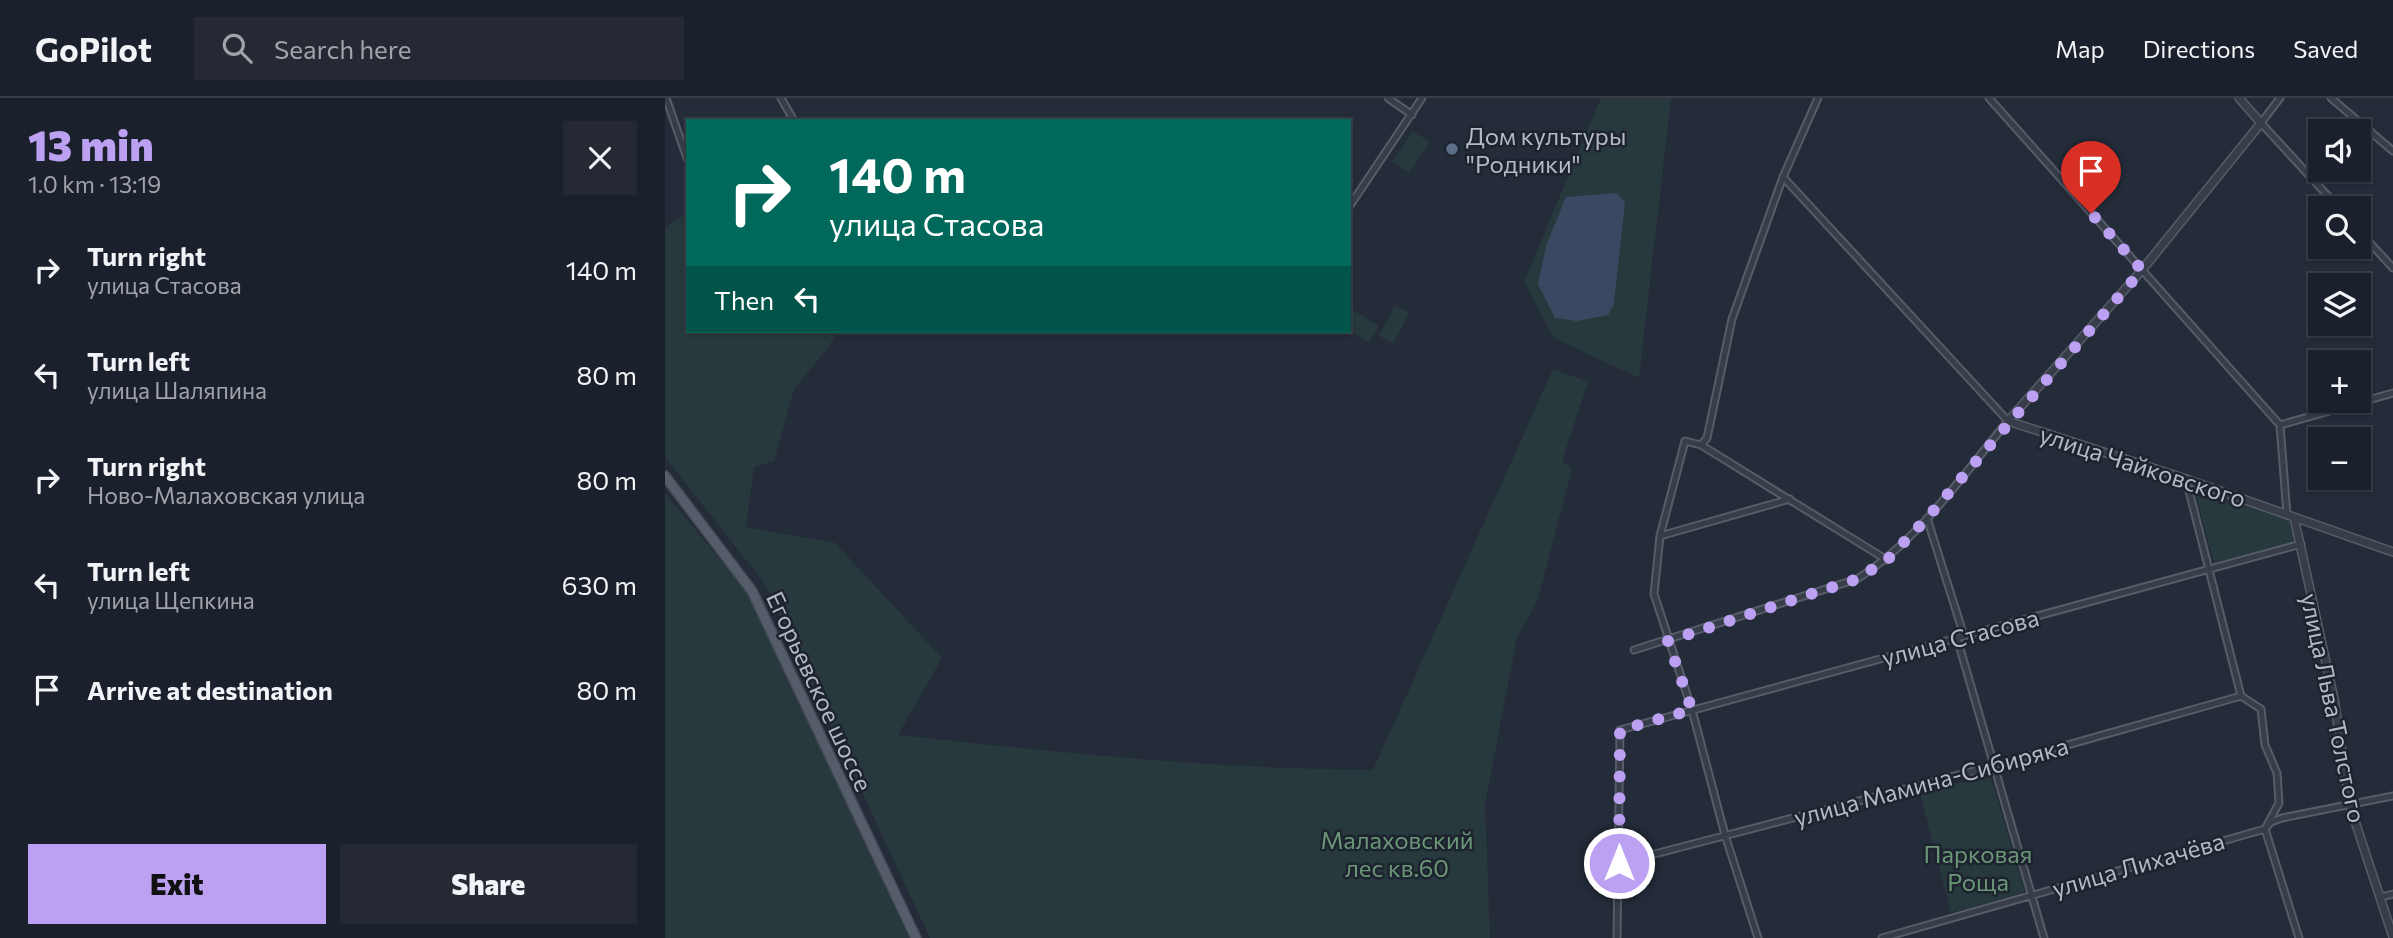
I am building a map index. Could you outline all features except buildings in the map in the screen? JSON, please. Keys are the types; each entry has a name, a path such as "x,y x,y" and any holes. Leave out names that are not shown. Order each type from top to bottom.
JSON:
{"main road":[{"name":"Егорьевское шоссе","path":"665,476 752,591 916,938"}],"street":[{"path":"666,98 686,155"},
{"path":"781,98 795,119"},
{"path":"1388,98 1412,115"},
{"path":"1351,204 1422,98"},
{"path":"1701,445 1707,438 1732,318 1783,177 1818,98"},
{"path":"1989,98 2280,425 2291,516"},
{"path":"2239,98 2328,196"},
{"path":"1634,650 1857,579 1887,560 1927,518 2008,421 2142,270 2280,98"},
{"path":"2331,98 2393,151"},
{"name":"улица Чайковского","path":"1783,177 2008,421 2186,479 2393,552"},
{"path":"2371,244 2393,268"},
{"path":"2280,425 2393,393"},
{"path":"1758,938 1725,835 1692,710 1654,594 1660,536 1685,441 1701,445 1887,560"},
{"path":"2186,479 2241,696 2261,709 2265,745 2277,773 2279,803 2266,829 2299,938"},
{"path":"1660,536 1790,499"},
{"name":"улица Льва Толстого","path":"2291,516 2301,544 2334,699 2350,806 2393,937"},
{"path":"1927,518 1961,637 1993,766 2044,938"},
{"name":"улица Стасова","path":"1619,863 1620,730 2301,544"},
{"name":"улица Мамина-Сибиряка","path":"1619,863 1993,766 2241,696"},
{"name":"улица Лихачёва","path":"1882,938 2266,829 2271,822 2282,818 2393,796"},
{"path":"1617,938 1619,863"},
{"path":"2381,897 2393,894"}],"green space":[{"path":"1601,98 1671,98 1639,378 1554,338 1524,282"},
{"path":"1413,131 1430,142 1409,173 1392,162"},
{"name":"Малаховский лес кв.60","path":"686,213 686,333 837,333 794,389 774,461 754,467 746,527 835,543 942,658 898,735 1194,763 1373,770 1553,369 1588,382 1562,461 1572,469 1537,602 1517,637 1485,804 1490,938 930,938 765,584 665,457 665,228"},
{"path":"1395,305 1409,313 1393,344 1379,336"},
{"path":"1351,309 1379,326 1369,342 1351,331"},
{"path":"2193,485 2290,520 2295,542 2214,563"},
{"path":"665,493 747,592 909,938 665,938"},
{"name":"Парковая Роща","path":"1990,775 2025,892 1951,913 1920,793"}],"water":[{"path":"1616,193 1625,202 1614,304 1608,315 1577,321 1555,318 1538,284 1546,246 1566,197"}],"place":[{"name":"Дом культуры \"Родники\"","path":"1452,149"}],"route":[{"path":"1619,863 1620,730 1692,710 1668,641 1857,579 1887,560 1927,518 2008,421 2142,270 2091,213"}]}
